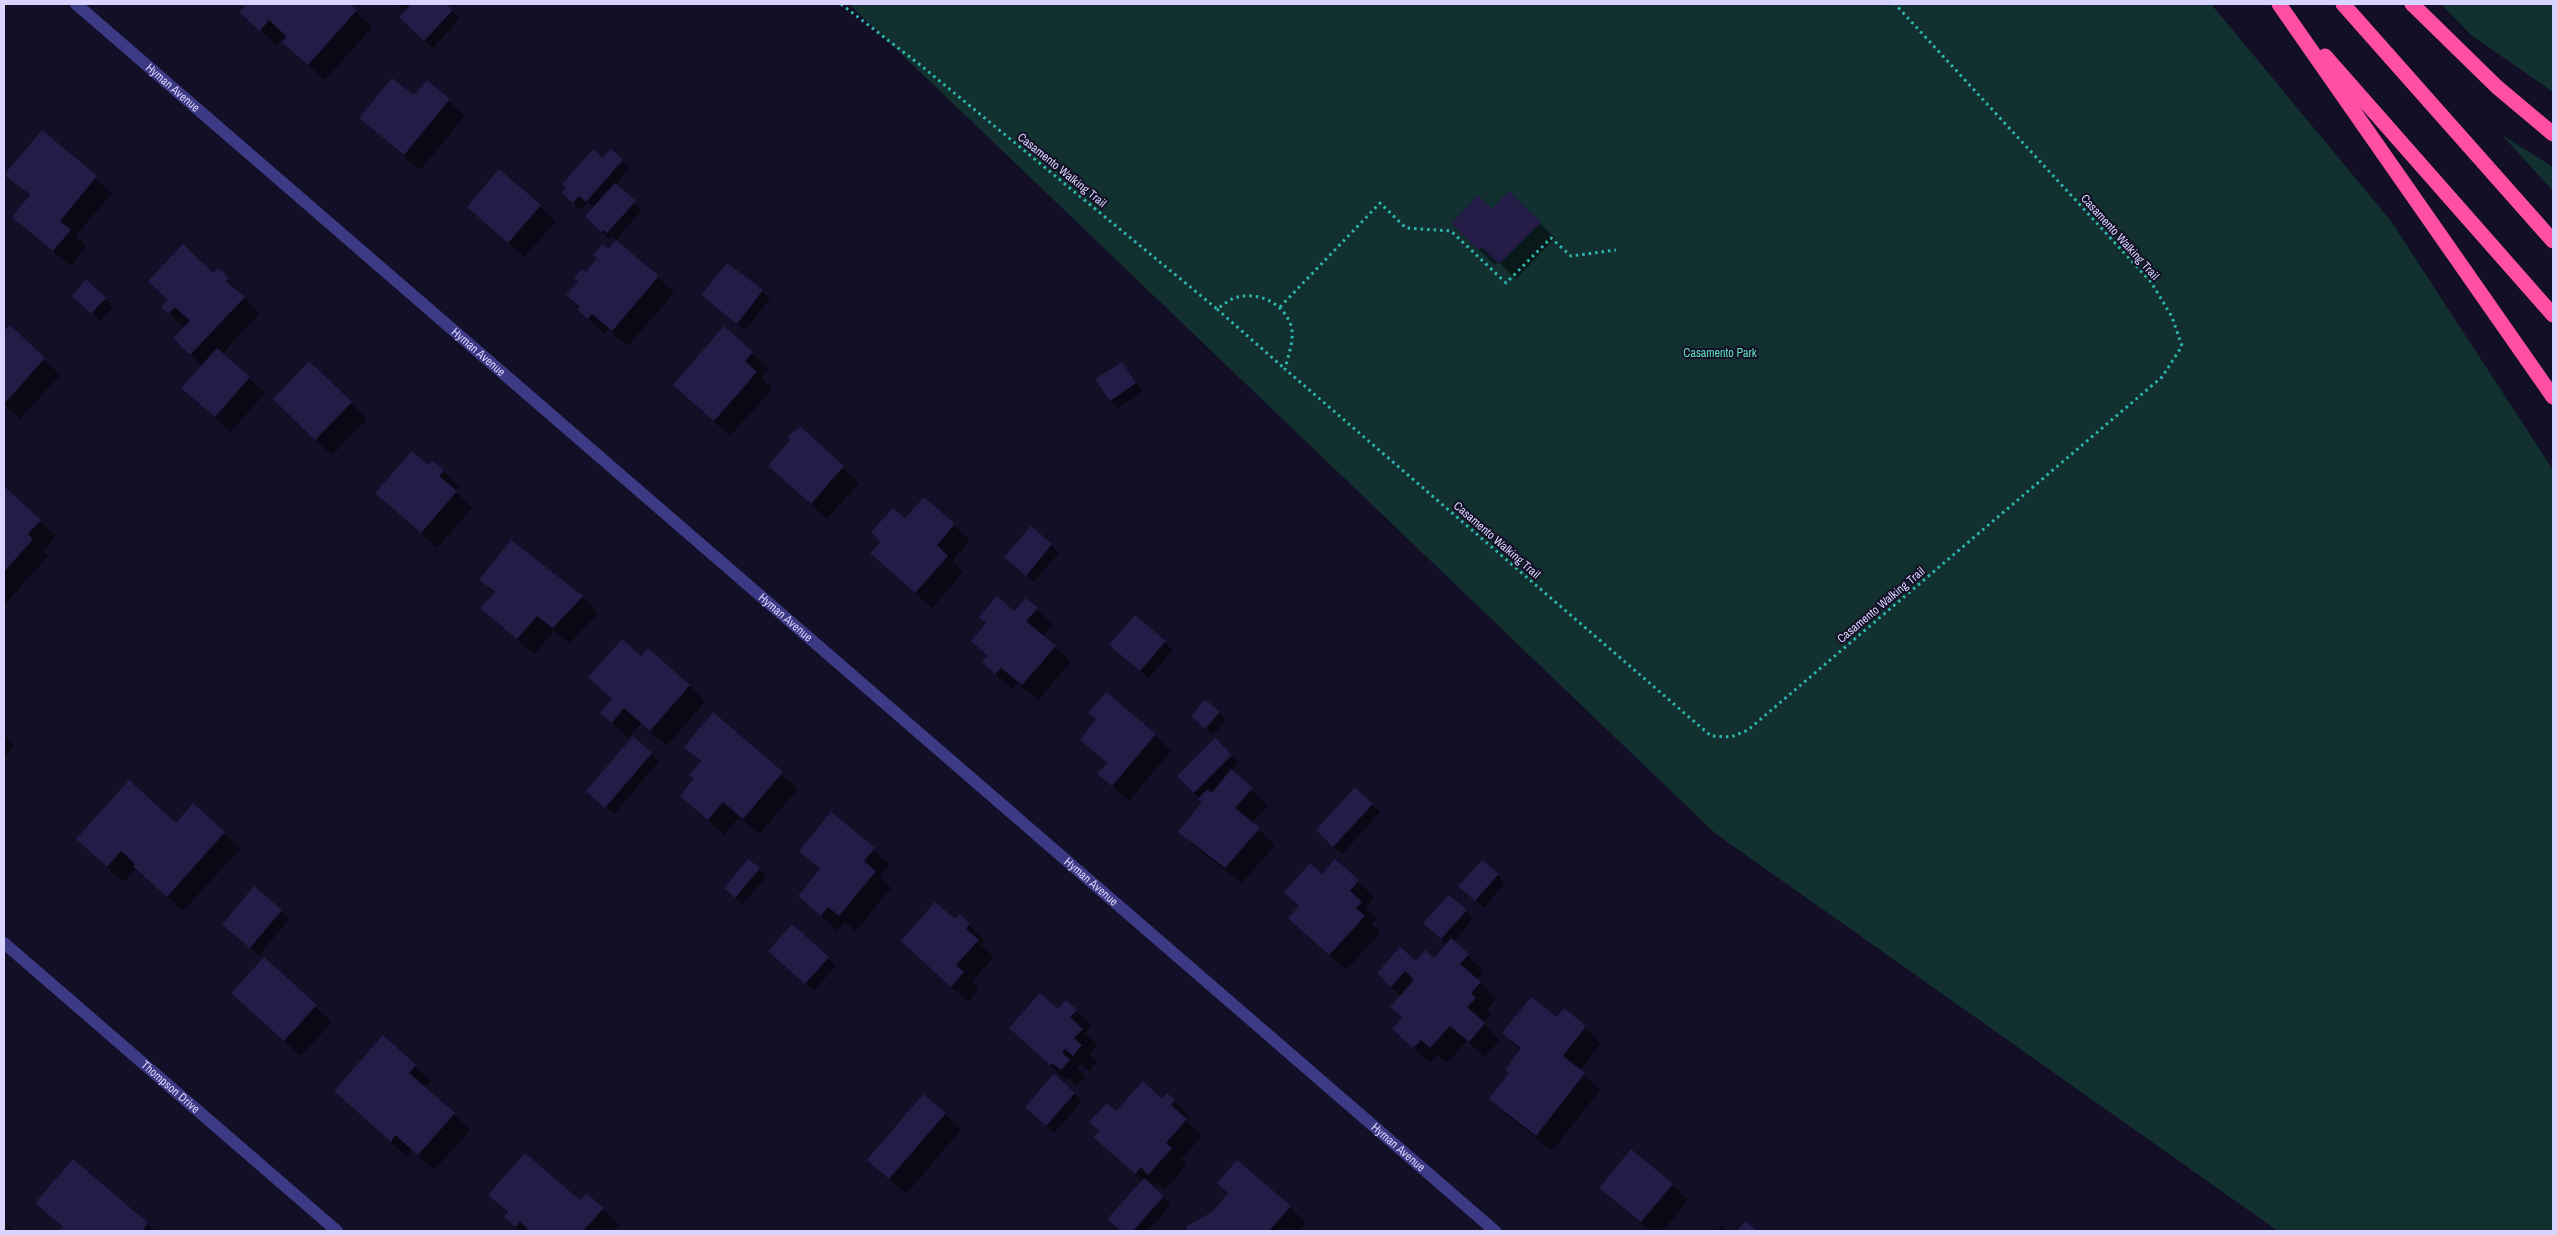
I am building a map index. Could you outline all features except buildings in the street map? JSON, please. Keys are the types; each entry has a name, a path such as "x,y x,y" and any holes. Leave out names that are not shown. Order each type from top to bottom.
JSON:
{"highway":[{"path":"2279,4 2553,315"},
{"path":"2279,4 2553,397"},
{"path":"2343,4 2553,240"},
{"path":"2412,4 2498,88 2553,134"}],"street":[{"name":"Hyman Avenue","path":"76,4 1495,1231"},
{"name":"Thompson Drive","path":"4,943 337,1231"}],"path":[{"name":"Casamento Walking Trail","path":"841,4 926,70 1217,308 1285,369 1711,736 1730,737 1748,730 2162,377 2182,346 2172,317 2151,282 1895,4"},
{"path":"1280,307 1380,204 1406,228 1451,230 1506,283 1550,238 1571,256 1616,250"},
{"path":"1217,308 1234,298 1256,295 1280,307 1291,324 1291,347 1285,369"}],"green space":[{"name":"Casamento Park","path":"849,4 2211,4 2391,221 2553,470 2553,1231 2278,1231 1716,834"},
{"path":"2441,4 2553,4 2553,92 2471,35"},
{"path":"2502,135 2553,167 2553,191"}]}
